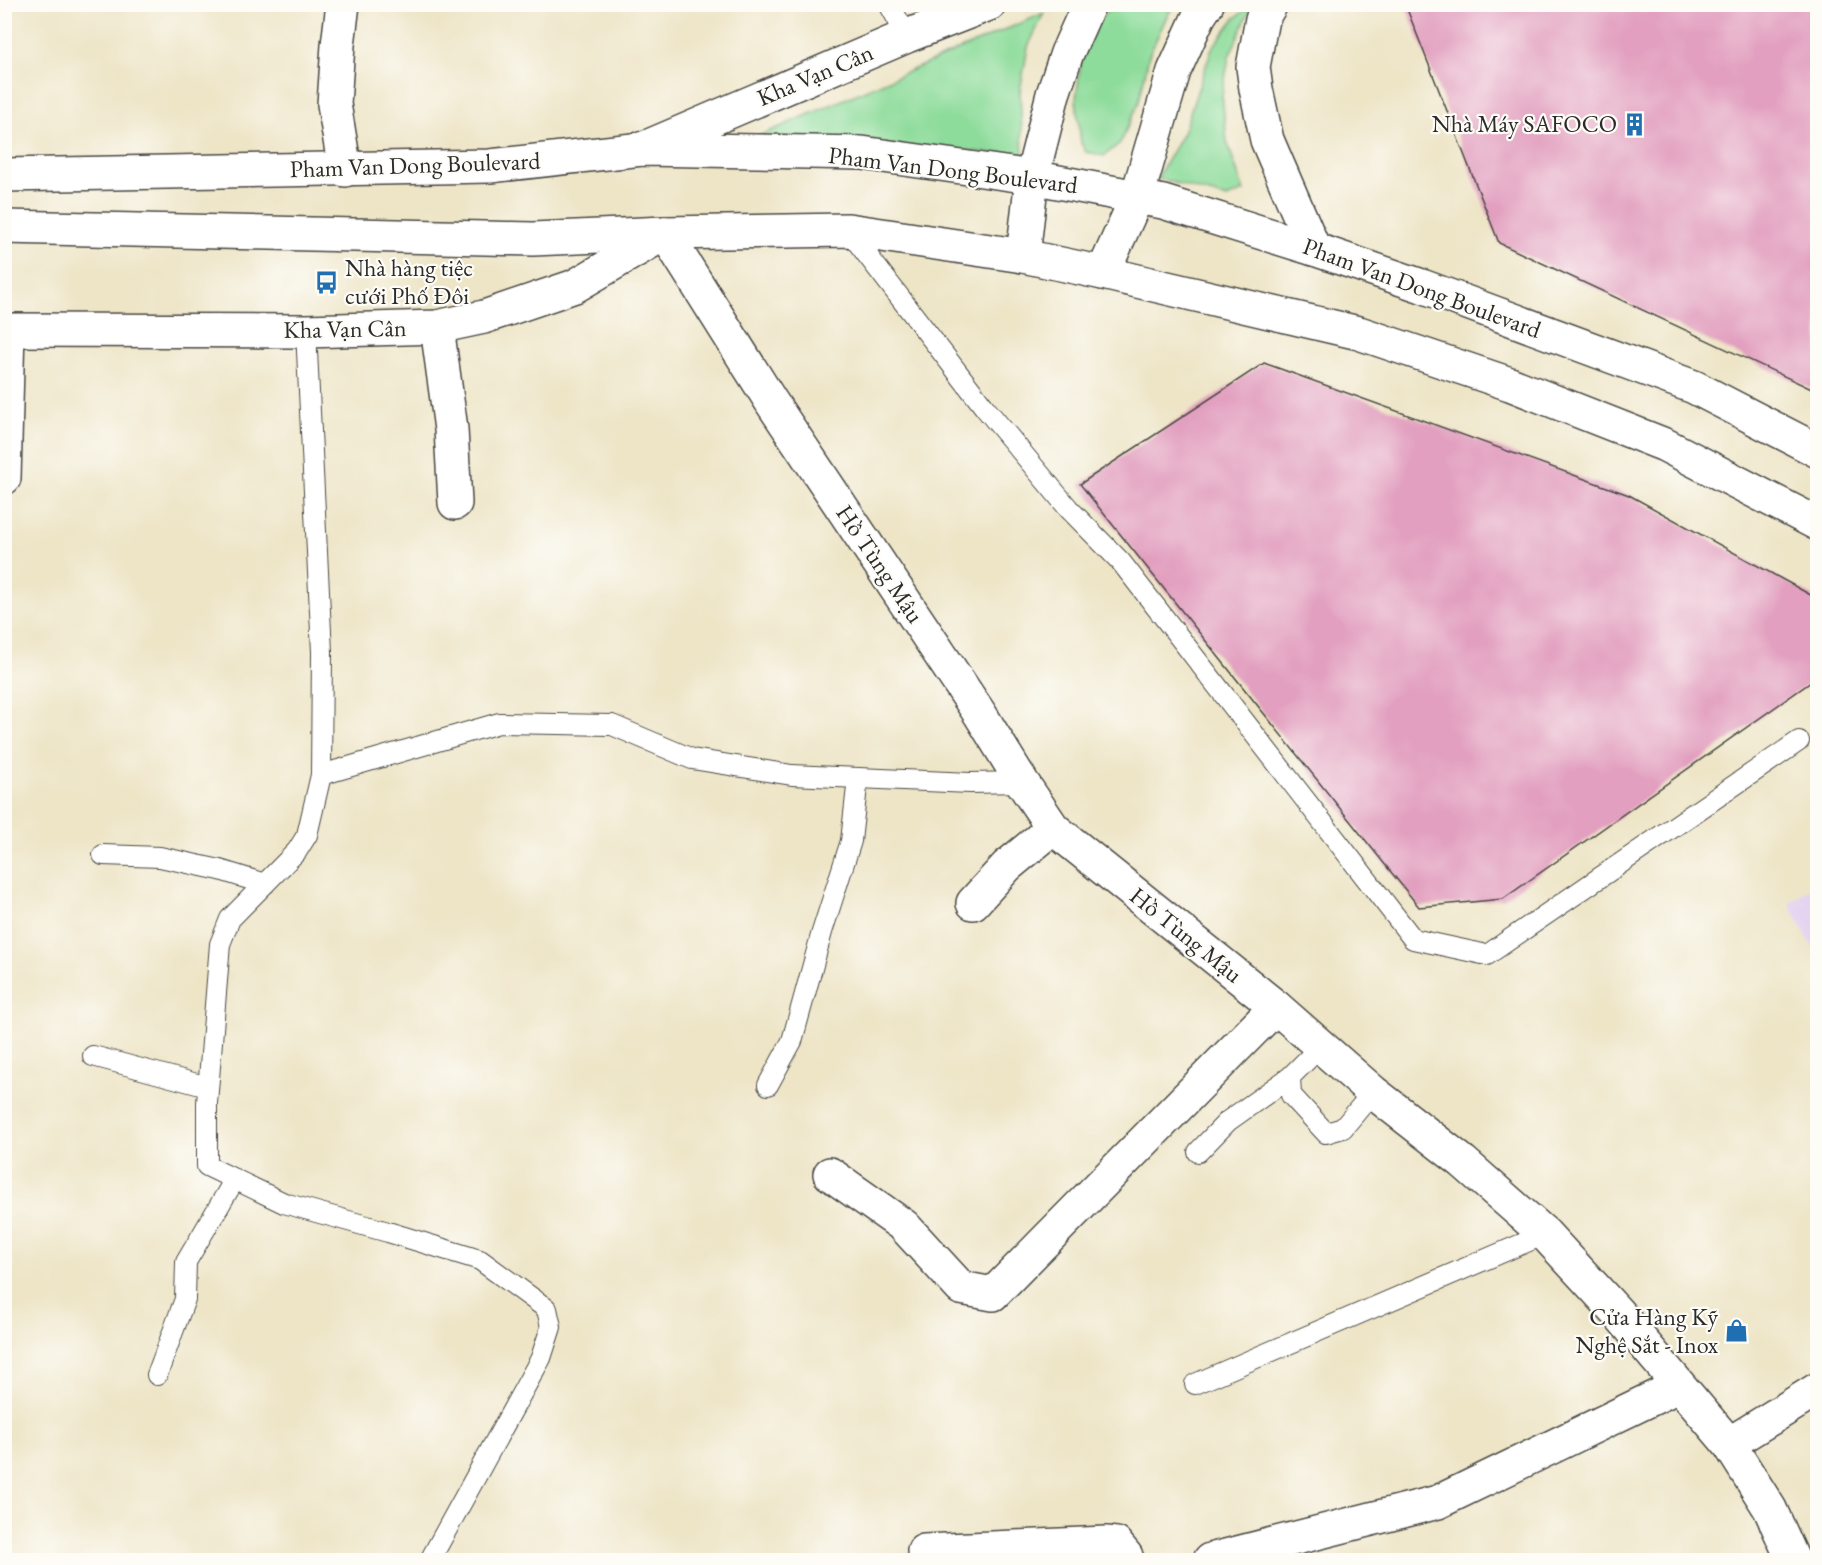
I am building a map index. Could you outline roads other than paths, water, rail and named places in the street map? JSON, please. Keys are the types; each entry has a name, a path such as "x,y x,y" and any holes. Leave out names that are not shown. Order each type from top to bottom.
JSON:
{"main road":[{"path":"343,4 334,104 345,170"},
{"name":"Kha Vạn Cân","path":"642,149 907,36 989,4"},
{"path":"1023,256 1032,177 1053,94 1067,53 1089,4"},
{"path":"1103,273 1137,197 1174,72 1199,16 1207,4"},
{"path":"1271,4 1262,19 1253,66 1256,89 1267,140 1314,249"},
{"name":"Pham Van Dong Boulevard","path":"4,175 490,166 642,149 862,153 1032,177 1163,202 1314,249 1422,286 1694,387 1818,451"},
{"path":"4,228 533,239 665,233 848,230 1023,256 1359,333 1510,384 1665,445 1818,524"},
{"name":"Kha Vạn Cân","path":"6,330 306,331 437,327 484,317 575,286 665,233"},
{"name":"Hồ Tùng Mậu","path":"665,233 772,403 980,714 1053,828 1276,1007 1373,1092 1463,1162 1545,1234 1610,1304 1729,1444 1770,1509 1793,1560"},
{"path":"437,327 451,429 455,503"},
{"path":"4,478 6,330"},
{"path":"974,903 1008,866 1053,828"},
{"path":"830,1174 904,1227 961,1288 993,1294 1276,1007"},
{"path":"1210,1560 1302,1549 1438,1502 1678,1386"},
{"path":"1729,1444 1818,1389"},
{"path":"924,1556 1106,1543 1116,1544 1127,1560"}],"lane":[{"path":"889,4 907,36"},
{"path":"848,230 993,417 1069,509 1121,562 1413,939 1487,955 1799,741"},
{"path":"306,331 322,651 321,775 307,835 297,851 230,919 220,944 208,1087 207,1166 284,1203 480,1260 547,1310 550,1327 541,1358 430,1560"},
{"path":"321,775 499,723 612,725 692,759 792,775 970,783 1022,782"},
{"path":"768,1085 792,1041 822,932 851,841 858,778"},
{"path":"103,855 160,857 220,870 265,884"},
{"path":"1198,1152 1228,1121 1290,1077 1321,1046"},
{"path":"93,1056 208,1087"},
{"path":"1290,1077 1290,1095 1326,1133 1342,1128 1373,1092"},
{"path":"158,1376 185,1299 186,1262 235,1179"},
{"path":"1195,1384 1545,1234"}],"place":[{"name":"Nhà Máy SAFOCO","path":"1635,124"},
{"name":"Nhà hàng tiệc cưới Phố Đôi","path":"327,282"},
{"name":"Cửa Hàng Kỹ Nghệ Sắt - Inox","path":"1736,1331"}]}
